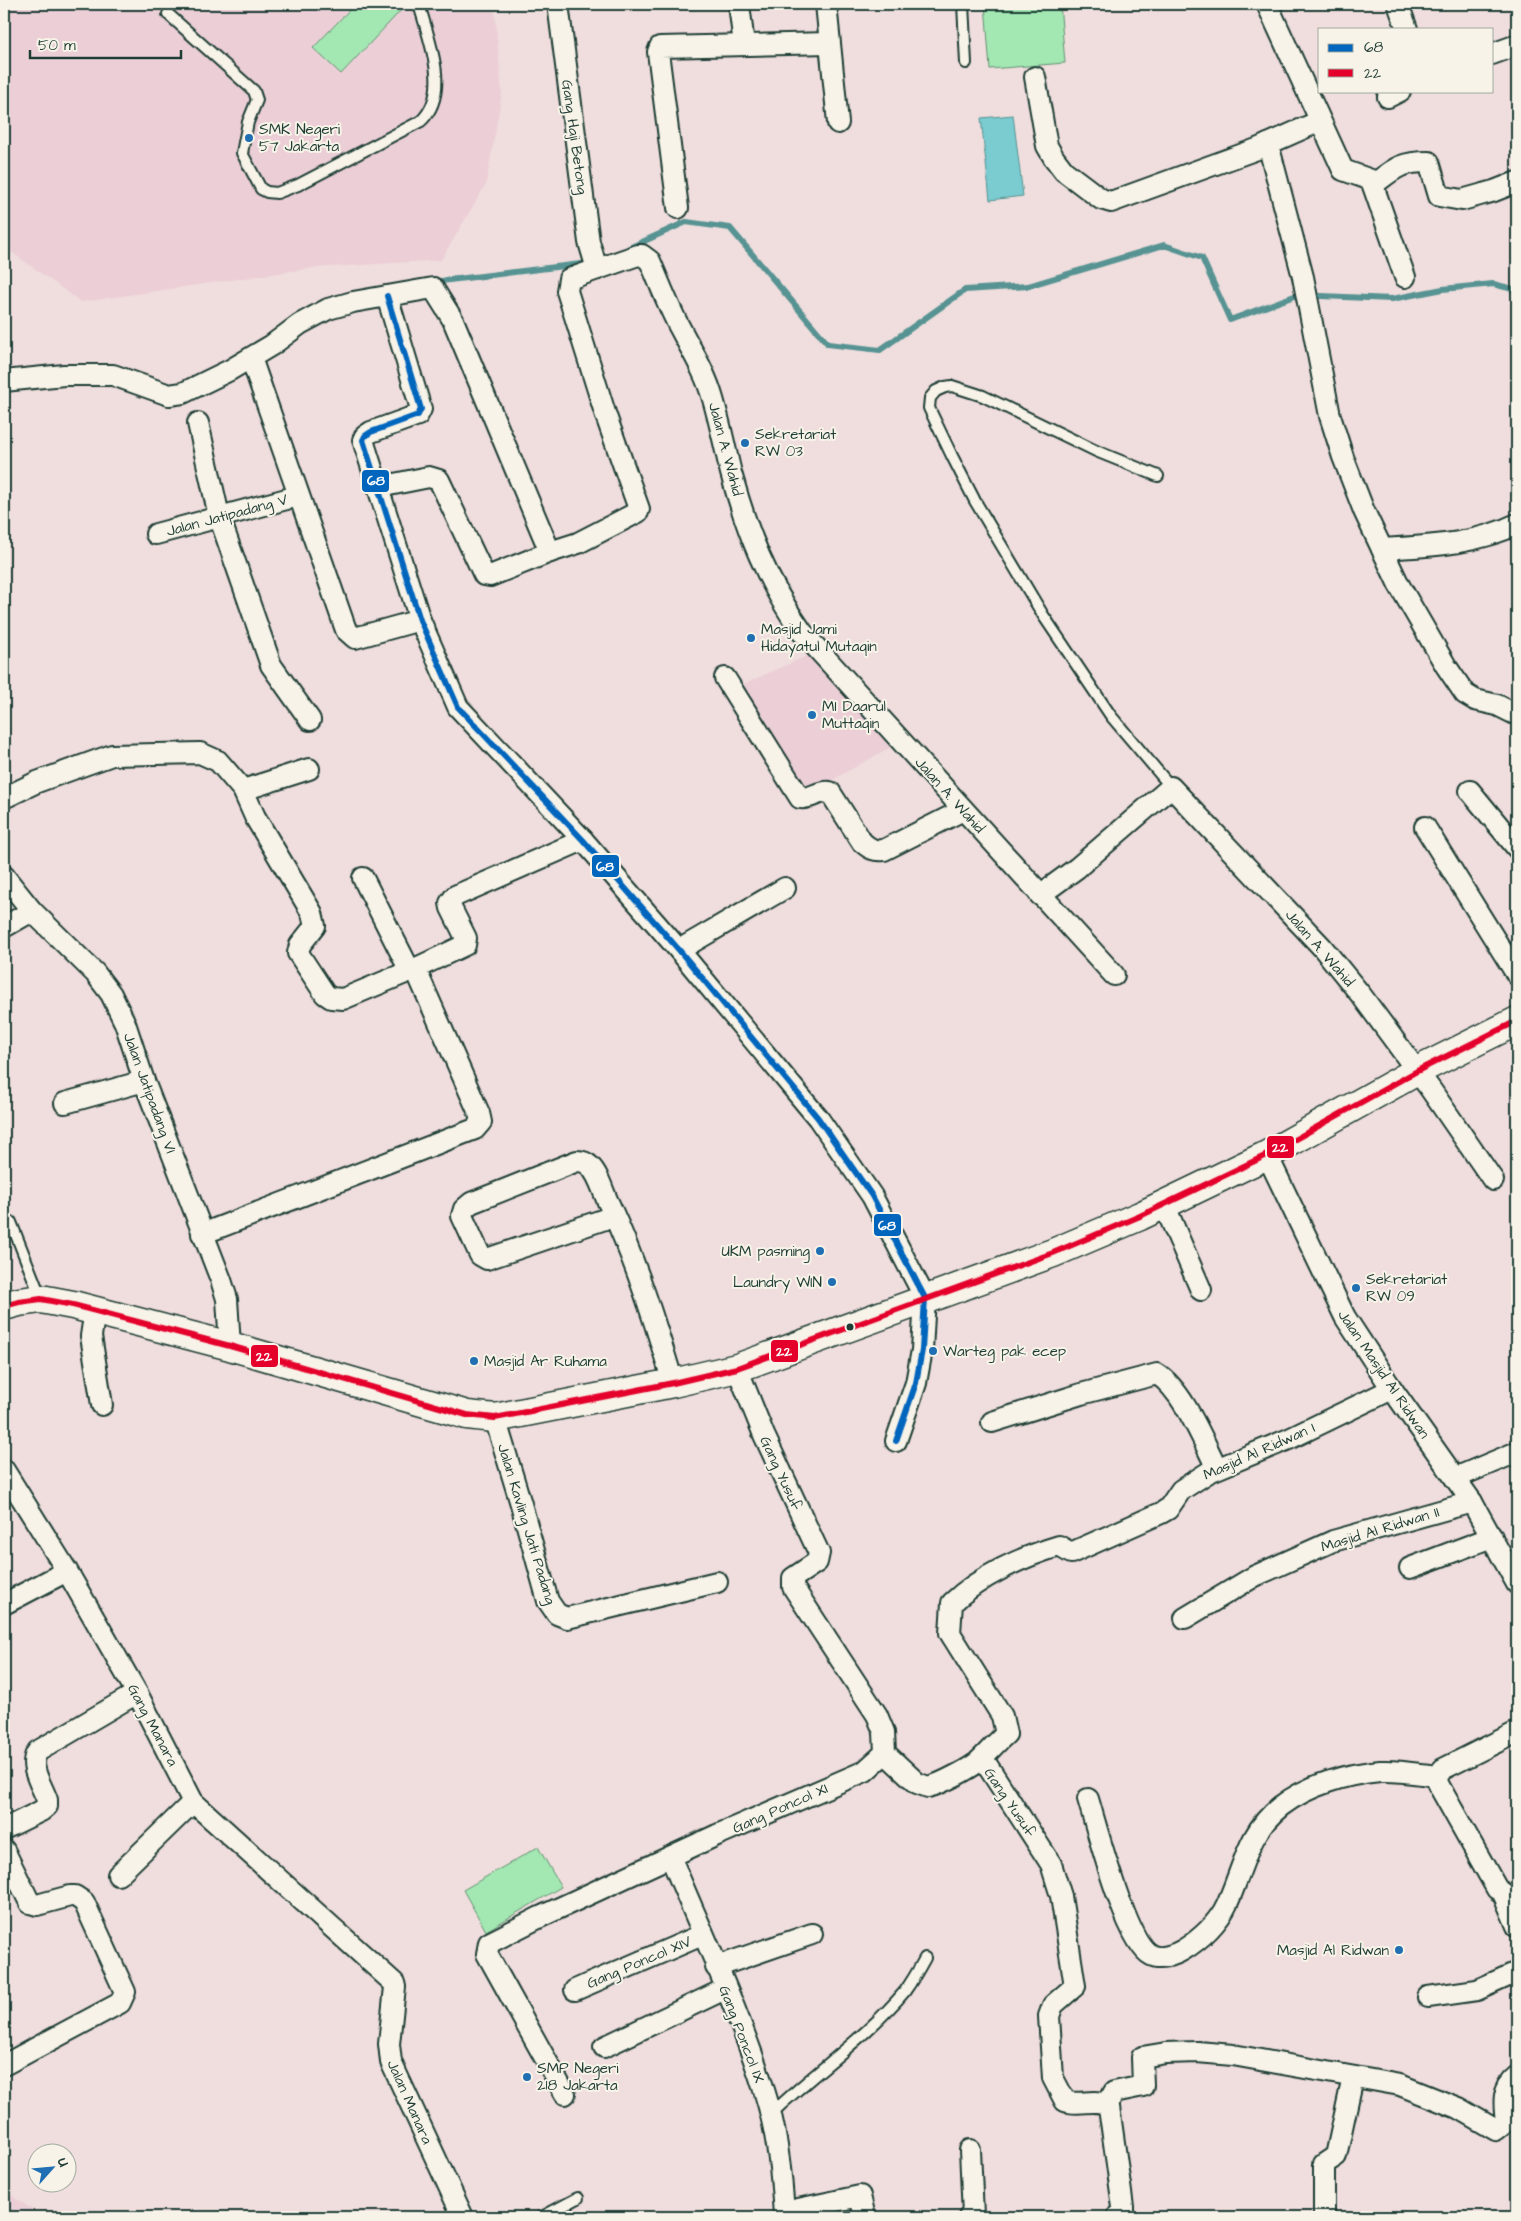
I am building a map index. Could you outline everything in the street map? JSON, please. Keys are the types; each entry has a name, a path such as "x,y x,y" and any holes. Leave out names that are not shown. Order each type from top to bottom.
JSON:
{"street":[{"name":"Gang Haji Betong","path":"558,4 589,242 596,268"},
{"path":"739,4 744,44"},
{"path":"826,4 838,123"},
{"path":"1267,4 1316,94 1320,121 1343,170 1371,180 1405,277"},
{"path":"1398,4 1406,28"},
{"path":"678,208 659,49 663,46 829,43"},
{"path":"1494,53 1517,44"},
{"path":"1035,77 1047,146 1064,171 1100,199 1112,202 1268,144 1320,121"},
{"path":"1268,144 1303,278 1330,416 1346,466 1382,550 1419,621 1446,666 1469,698 1497,705 1517,716"},
{"path":"1373,185 1398,165 1414,162 1429,162 1439,196 1462,200 1517,182"},
{"name":"Jalan A. Wahid","path":"550,552 578,543 638,512 639,508 606,416 567,291 569,279 596,268 642,255 650,261 701,368 713,398 732,474 748,525 762,564 780,601 802,632 1114,975"},
{"path":"4,379 64,375 114,375 169,395 183,393 251,358 300,324 328,309 353,302 433,288 453,320 550,552 490,576 484,575 439,480 429,477 379,488"},
{"path":"387,296 421,409 418,416 365,436 363,440 420,620 458,707 583,840 680,950 829,1134 872,1196 925,1298 922,1350 916,1382 896,1441"},
{"path":"251,358 342,622 350,635 355,638 420,620"},
{"path":"198,423 219,516 271,665 310,720"},
{"name":"Jalan Jatipadang V","path":"156,534 298,496"},
{"path":"1382,550 1460,543 1482,538 1517,524"},
{"path":"725,678 800,798 804,799 825,791 830,792 862,842 869,849 874,851 884,850 964,810"},
{"path":"4,798 38,782 112,754 200,753 218,761 243,790 255,817 312,913 315,926 300,945 298,953 325,994 331,998 343,999 413,970 465,945 466,938 451,908 451,899 583,840"},
{"path":"243,790 309,769"},
{"path":"1040,895 1077,868 1171,787"},
{"name":"Jalan A. Wahid","path":"1171,787 1322,947 1361,995 1417,1071 1493,1180"},
{"path":"1470,791 1517,848"},
{"path":"1425,827 1517,975"},
{"name":"Jalan Jatipadang VI","path":"4,876 32,911 95,973 111,994 126,1023 144,1081 221,1280 227,1299 230,1346"},
{"path":"202,1234 476,1129 481,1122 479,1113 413,970 363,878"},
{"path":"680,950 785,888"},
{"path":"4,927 32,911"},
{"path":"4,1306 41,1299 95,1310 230,1346 467,1415 495,1418 673,1383 737,1368 1053,1253 1104,1232 1267,1155 1417,1071 1517,1021"},
{"path":"65,1103 144,1081"},
{"name":"Jalan Masjid Al Ridwan","path":"1267,1155 1333,1296 1359,1341 1472,1502 1517,1584"},
{"path":"614,1216 487,1258 480,1255 462,1216 464,1209 471,1203 576,1161 586,1162 593,1169 614,1216 645,1291 673,1383"},
{"path":"1164,1204 1201,1290"},
{"path":"95,1310 91,1336 102,1405"},
{"name":"Gang Yusuf","path":"737,1368 764,1435 818,1554 817,1562 794,1578 792,1587 877,1715 884,1732 883,1754 917,1782 928,1787 944,1781 980,1760 987,1765 1047,1856 1061,1896 1075,1986 1056,2002 1049,2016 1053,2078 1064,2101 1072,2104 1101,2102 1107,2105"},
{"path":"992,1422 1081,1394 1157,1374 1166,1380 1178,1394 1217,1468"},
{"name":"Masjid Al Ridwan I","path":"980,1760 1006,1734 1002,1716 950,1633 952,1603 962,1593 1006,1567 1035,1553 1059,1546 1071,1553 1161,1513 1168,1509 1181,1490 1188,1484 1217,1468 1289,1439 1392,1389"},
{"name":"Jalan Kavling Jati Padang","path":"495,1418 522,1504 548,1601 557,1614 567,1618 716,1582"},
{"path":"1455,1478 1517,1452"},
{"name":"Gang Manara","path":"4,1470 68,1572 137,1693 193,1802 348,1941"},
{"name":"Masjid Al Ridwan II","path":"1186,1618 1255,1576 1333,1541 1472,1502"},
{"path":"1410,1568 1492,1537"},
{"path":"4,1604 68,1572"},
{"path":"4,1829 47,1806 47,1800 33,1764 34,1757 38,1751 137,1693"},
{"path":"1517,1732 1443,1769 1437,1776 1438,1784 1497,1889 1510,1890 1517,1926"},
{"name":"Gang Poncol XI","path":"565,2094 487,1954 487,1946 492,1941 540,1917 768,1812 865,1771 883,1754"},
{"path":"1088,1799 1127,1921 1145,1951 1150,1955 1161,1957 1182,1951 1213,1924 1227,1904 1247,1849 1257,1832 1270,1816 1296,1796 1345,1777 1366,1773 1382,1771 1437,1776"},
{"path":"118,1875 193,1802"},
{"path":"4,1850 30,1904 37,1905 70,1896 75,1896 84,1902 125,1992 120,2003 4,2065"},
{"name":"Gang Poncol IX","path":"671,1858 761,2082 777,2144 784,2215"},
{"path":"716,1967 812,1934"},
{"name":"Gang Poncol XIV","path":"575,1990 702,1935"},
{"name":"Jalan Manara","path":"348,1941 390,1978 396,1987 390,2044 392,2068 463,2217"},
{"path":"1428,1998 1477,1990 1517,1972"},
{"path":"604,2047 725,1989"},
{"path":"1120,2217 1123,2207 1110,2110 1107,2105 1114,2092 1143,2086 1142,2057 1166,2053 1197,2052 1233,2055 1400,2085 1458,2108 1496,2130 1506,2122 1504,2101 1506,2092 1512,2080 1517,2076"},
{"path":"1324,2217 1324,2164 1336,2156 1353,2076"},
{"path":"969,2217 973,2215 970,2150"},
{"path":"784,2215 860,2196 865,2217"}],"lane":[{"path":"168,14 254,91 257,100 248,122 242,153 261,189 276,193 298,185 421,121 426,116 436,89 435,69 419,4"},
{"path":"963,4 966,63"},
{"path":"1158,476 1096,452 983,396 952,386 945,386 936,391 930,398 929,408 975,501 1043,614 1111,716 1171,787"},
{"path":"12,1222 41,1299"},
{"path":"770,2114 871,2026 905,1990 925,1958"},
{"path":"542,2217 578,2198"}],"shaded area":[{"name":"SMK Negeri 57 Jakarta","path":"4,4 494,4 502,93 486,184 441,260 312,268 81,302 6,248 4,216"},
{"name":"MI Daarul Muttaqin","path":"812,654 894,745 804,796 739,686"},
{"path":"4,2191 44,2217 4,2217"}],"green space":[{"path":"355,4 400,4 404,7 341,74 313,48"},
{"path":"985,4 1060,4 1065,63 990,69"},
{"path":"538,1847 561,1887 486,1931 463,1890"}],"water":[{"path":"1013,115 1023,196 990,200 981,118"}],"waterway":[{"path":"629,248 686,222 730,228 828,344 880,350 965,290 1028,286 1164,245 1202,258 1230,320 1297,295 1392,299 1443,289 1493,284 1517,290"},
{"path":"433,282 589,263"}],"transit line":[{"name":"68","path":"387,296 421,409 418,415 371,432 363,440 420,620 458,707 583,840 679,950 818,1118 872,1196 925,1298 922,1350 916,1383 896,1441"},
{"name":"22","path":"4,1306 41,1299 73,1305 230,1346 467,1415 495,1418 673,1383 737,1368 1053,1253 1140,1216 1267,1155 1417,1071 1517,1021"}],"place":[{"name":"SMK Negeri 57 Jakarta","path":"249,138"},
{"name":"Sekretariat RW 03","path":"745,443"},
{"name":"Masjid Jami Hidayatul Mutaqin","path":"751,638"},
{"name":"MI Daarul Muttaqin","path":"812,715"},
{"name":"UKM pasming","path":"820,1251"},
{"name":"Laundry WIN","path":"832,1282"},
{"name":"Sekretariat RW 09","path":"1356,1288"},
{"name":"Warteg pak ecep","path":"933,1351"},
{"name":"Masjid Ar Ruhama","path":"474,1361"},
{"name":"Masjid Al Ridwan","path":"1399,1950"},
{"name":"SMP Negeri 218 Jakarta","path":"527,2077"}]}
